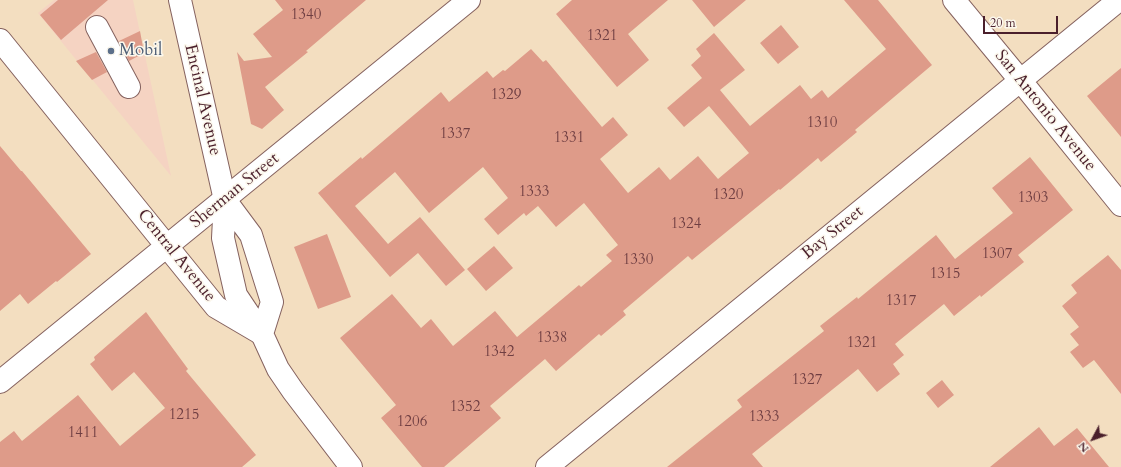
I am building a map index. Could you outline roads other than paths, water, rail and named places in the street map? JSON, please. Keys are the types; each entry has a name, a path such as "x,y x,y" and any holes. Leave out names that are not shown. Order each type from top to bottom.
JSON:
{"street":[{"name":"Encinal Avenue","path":"180,0 224,200 223,238 236,295 262,334"},
{"name":"Sherman Street","path":"0,382 469,0"},
{"name":"San Antonio Avenue","path":"954,0 1121,205"},
{"name":"Bay Street","path":"547,467 1119,0"},
{"path":"98,27 129,87"},
{"name":"Central Avenue","path":"0,40 216,307 262,334"},
{"name":"Encinal Avenue","path":"224,200 251,235 272,302 262,334"},
{"path":"262,334 282,374 351,467"}],"place":[{"name":"Mobil","path":"111,51"}]}
